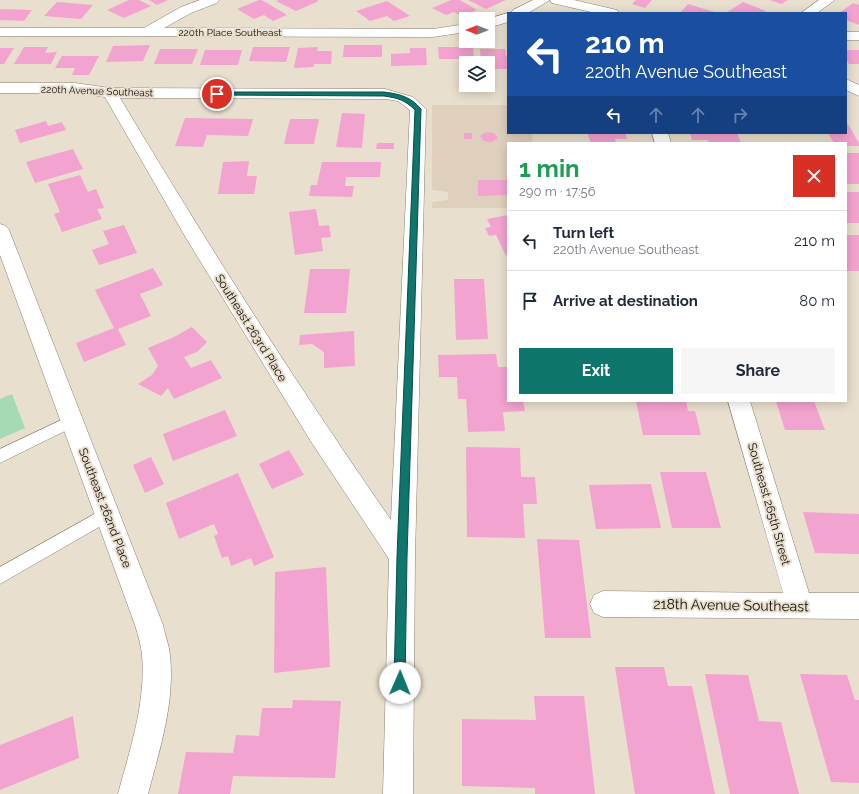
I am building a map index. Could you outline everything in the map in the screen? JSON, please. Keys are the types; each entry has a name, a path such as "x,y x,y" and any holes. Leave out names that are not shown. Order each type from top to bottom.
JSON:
{"street":[{"path":"148,32 186,10 212,0"},
{"path":"520,12 543,0"},
{"path":"557,0 608,12"},
{"path":"810,12 828,0"},
{"path":"495,22 507,17"},
{"name":"220th Place Southeast","path":"0,32 433,33 459,29"},
{"path":"847,36 859,36"},
{"path":"847,85 859,91"},
{"name":"220th Avenue Southeast","path":"0,88 75,88 110,93 384,94 398,96 409,100 418,109 402,557"},
{"name":"Southeast 263rd Place","path":"110,93 199,245 318,434 402,557"},
{"name":"Southeast 262nd Place","path":"0,230 149,625 156,655 157,682 153,714 133,794"},
{"name":"Southeast 265th Street","path":"739,402 800,606"},
{"path":"398,794 402,557"},
{"name":"218th Avenue Southeast","path":"603,604 859,606"}],"lane":[{"path":"0,456 72,421"},
{"path":"0,576 107,514"}],"shaded area":[{"path":"432,105 507,105 507,134 532,134 533,142 507,142 507,208 432,208 432,202 448,200 448,192 432,190"}],"green space":[{"path":"12,394 25,428 0,439 0,399"}],"building":[{"path":"129,0 139,0 151,6 124,18 107,10"},
{"path":"149,0 168,0 157,5"},
{"path":"262,0 287,15 273,21 264,15 254,19 237,9"},
{"path":"451,0 460,0 477,10 472,12 459,12 459,15 454,12 446,15 432,8"},
{"path":"468,0 506,0 486,9"},
{"path":"636,0 652,0 645,8 632,4"},
{"path":"770,0 788,0 781,4"},
{"path":"276,1 319,1 296,11"},
{"path":"387,1 410,16 394,21 387,16 370,21 356,11"},
{"path":"57,2 93,5 81,19 44,16"},
{"path":"743,2 766,11 764,12 728,12"},
{"path":"853,3 859,5 859,25 847,20 847,12 840,12"},
{"path":"688,4 715,12 681,12"},
{"path":"0,9 32,10 24,21 0,20"},
{"path":"150,45 143,61 106,62 113,46"},
{"path":"344,45 382,45 382,57 343,57"},
{"path":"24,47 48,47 45,53 57,52 51,64 14,64"},
{"path":"253,47 290,47 286,62 249,61"},
{"path":"318,47 317,51 332,51 331,64 314,64 314,67 294,68 298,48"},
{"path":"438,47 473,48 474,56 459,56 459,59 439,59"},
{"path":"0,48 14,48 4,64 0,64"},
{"path":"410,48 426,48 427,65 391,66 391,54 410,53"},
{"path":"160,49 198,49 192,64 154,64"},
{"path":"480,49 505,49 507,56 507,69 495,69 495,56 480,56"},
{"path":"205,50 242,50 238,65 200,65"},
{"path":"847,50 859,50 859,64 849,64 847,61"},
{"path":"62,56 99,56 89,75 72,75 75,68 55,68"},
{"path":"342,113 365,114 362,148 336,147"},
{"path":"185,118 253,119 248,136 207,135 203,147 175,146"},
{"path":"290,119 319,119 314,144 284,144"},
{"path":"46,121 48,126 62,122 66,130 20,143 15,130"},
{"path":"847,123 859,143 859,146 847,146 847,142 833,142 829,134 847,134"},
{"path":"486,132 494,133 498,138 492,142 484,141 480,136"},
{"path":"464,133 472,133 472,139 464,139"},
{"path":"587,134 625,134 627,139 615,139 616,142 591,142"},
{"path":"690,134 737,134 741,142 709,142 708,140 692,140"},
{"path":"377,143 394,143 394,149 376,149"},
{"path":"73,149 83,169 35,183 26,162"},
{"path":"847,153 859,153 859,184 847,184"},
{"path":"249,161 247,176 257,176 254,194 218,194 223,162"},
{"path":"322,162 381,162 380,177 346,177 345,186 354,186 352,197 309,196 311,185 317,185"},
{"path":"80,175 88,192 96,189 104,208 97,209 102,219 62,232 54,214 60,212 48,184"},
{"path":"478,180 507,180 507,195 478,196"},
{"path":"847,192 859,192 859,223 847,223"},
{"path":"316,209 319,226 329,225 331,237 321,238 323,251 295,255 289,212"},
{"path":"507,215 507,256 496,235 489,236 485,228 491,227 487,219"},
{"path":"124,225 137,253 99,265 92,250 109,244 103,231"},
{"path":"847,235 859,235 859,271 847,271"},
{"path":"153,268 163,285 140,294 151,316 118,329 126,345 84,362 76,343 114,328 95,290"},
{"path":"310,269 350,269 346,313 304,313"},
{"path":"454,279 484,279 488,339 456,340"},
{"path":"192,327 207,342 197,352 184,357 191,368 211,360 222,378 174,399 168,388 161,396 138,384 152,375 158,366 148,348 174,337"},
{"path":"354,331 355,366 324,368 324,352 312,344 299,345 300,335"},
{"path":"496,354 498,367 507,367 507,402 523,402 525,411 503,412 505,431 468,432 466,399 458,399 457,377 439,377 438,355"},
{"path":"636,402 686,402 688,411 695,411 701,435 643,435"},
{"path":"776,402 814,402 825,430 785,430"},
{"path":"225,410 237,436 173,461 163,434"},
{"path":"466,447 520,448 521,477 535,477 537,504 523,504 525,538 467,537"},
{"path":"289,450 304,475 272,489 259,464"},
{"path":"151,457 164,484 145,493 133,465"},
{"path":"660,472 706,472 721,528 672,528"},
{"path":"238,473 274,557 254,566 251,558 231,566 228,556 222,558 214,536 218,534 214,524 179,539 166,503"},
{"path":"651,484 661,528 596,529 589,485"},
{"path":"803,512 859,514 859,554 815,553"},
{"path":"537,539 579,540 591,638 545,638"},
{"path":"326,567 330,667 274,673 275,572"},
{"path":"615,667 664,667 668,686 692,686 715,794 635,794"},
{"path":"705,674 748,675 759,721 781,722 799,794 730,794"},
{"path":"800,674 847,675 855,700 859,700 859,783 831,782"},
{"path":"534,696 584,696 595,794 535,794 535,788 462,786 462,719 536,720"},
{"path":"293,700 341,701 335,778 233,776 230,794 178,794 186,752 233,753 236,735 259,736 262,708 292,708"},
{"path":"73,716 79,758 0,790 0,745"}],"route":[{"path":"217,94 384,94 398,96 409,100 418,109 402,557 400,683"}]}
